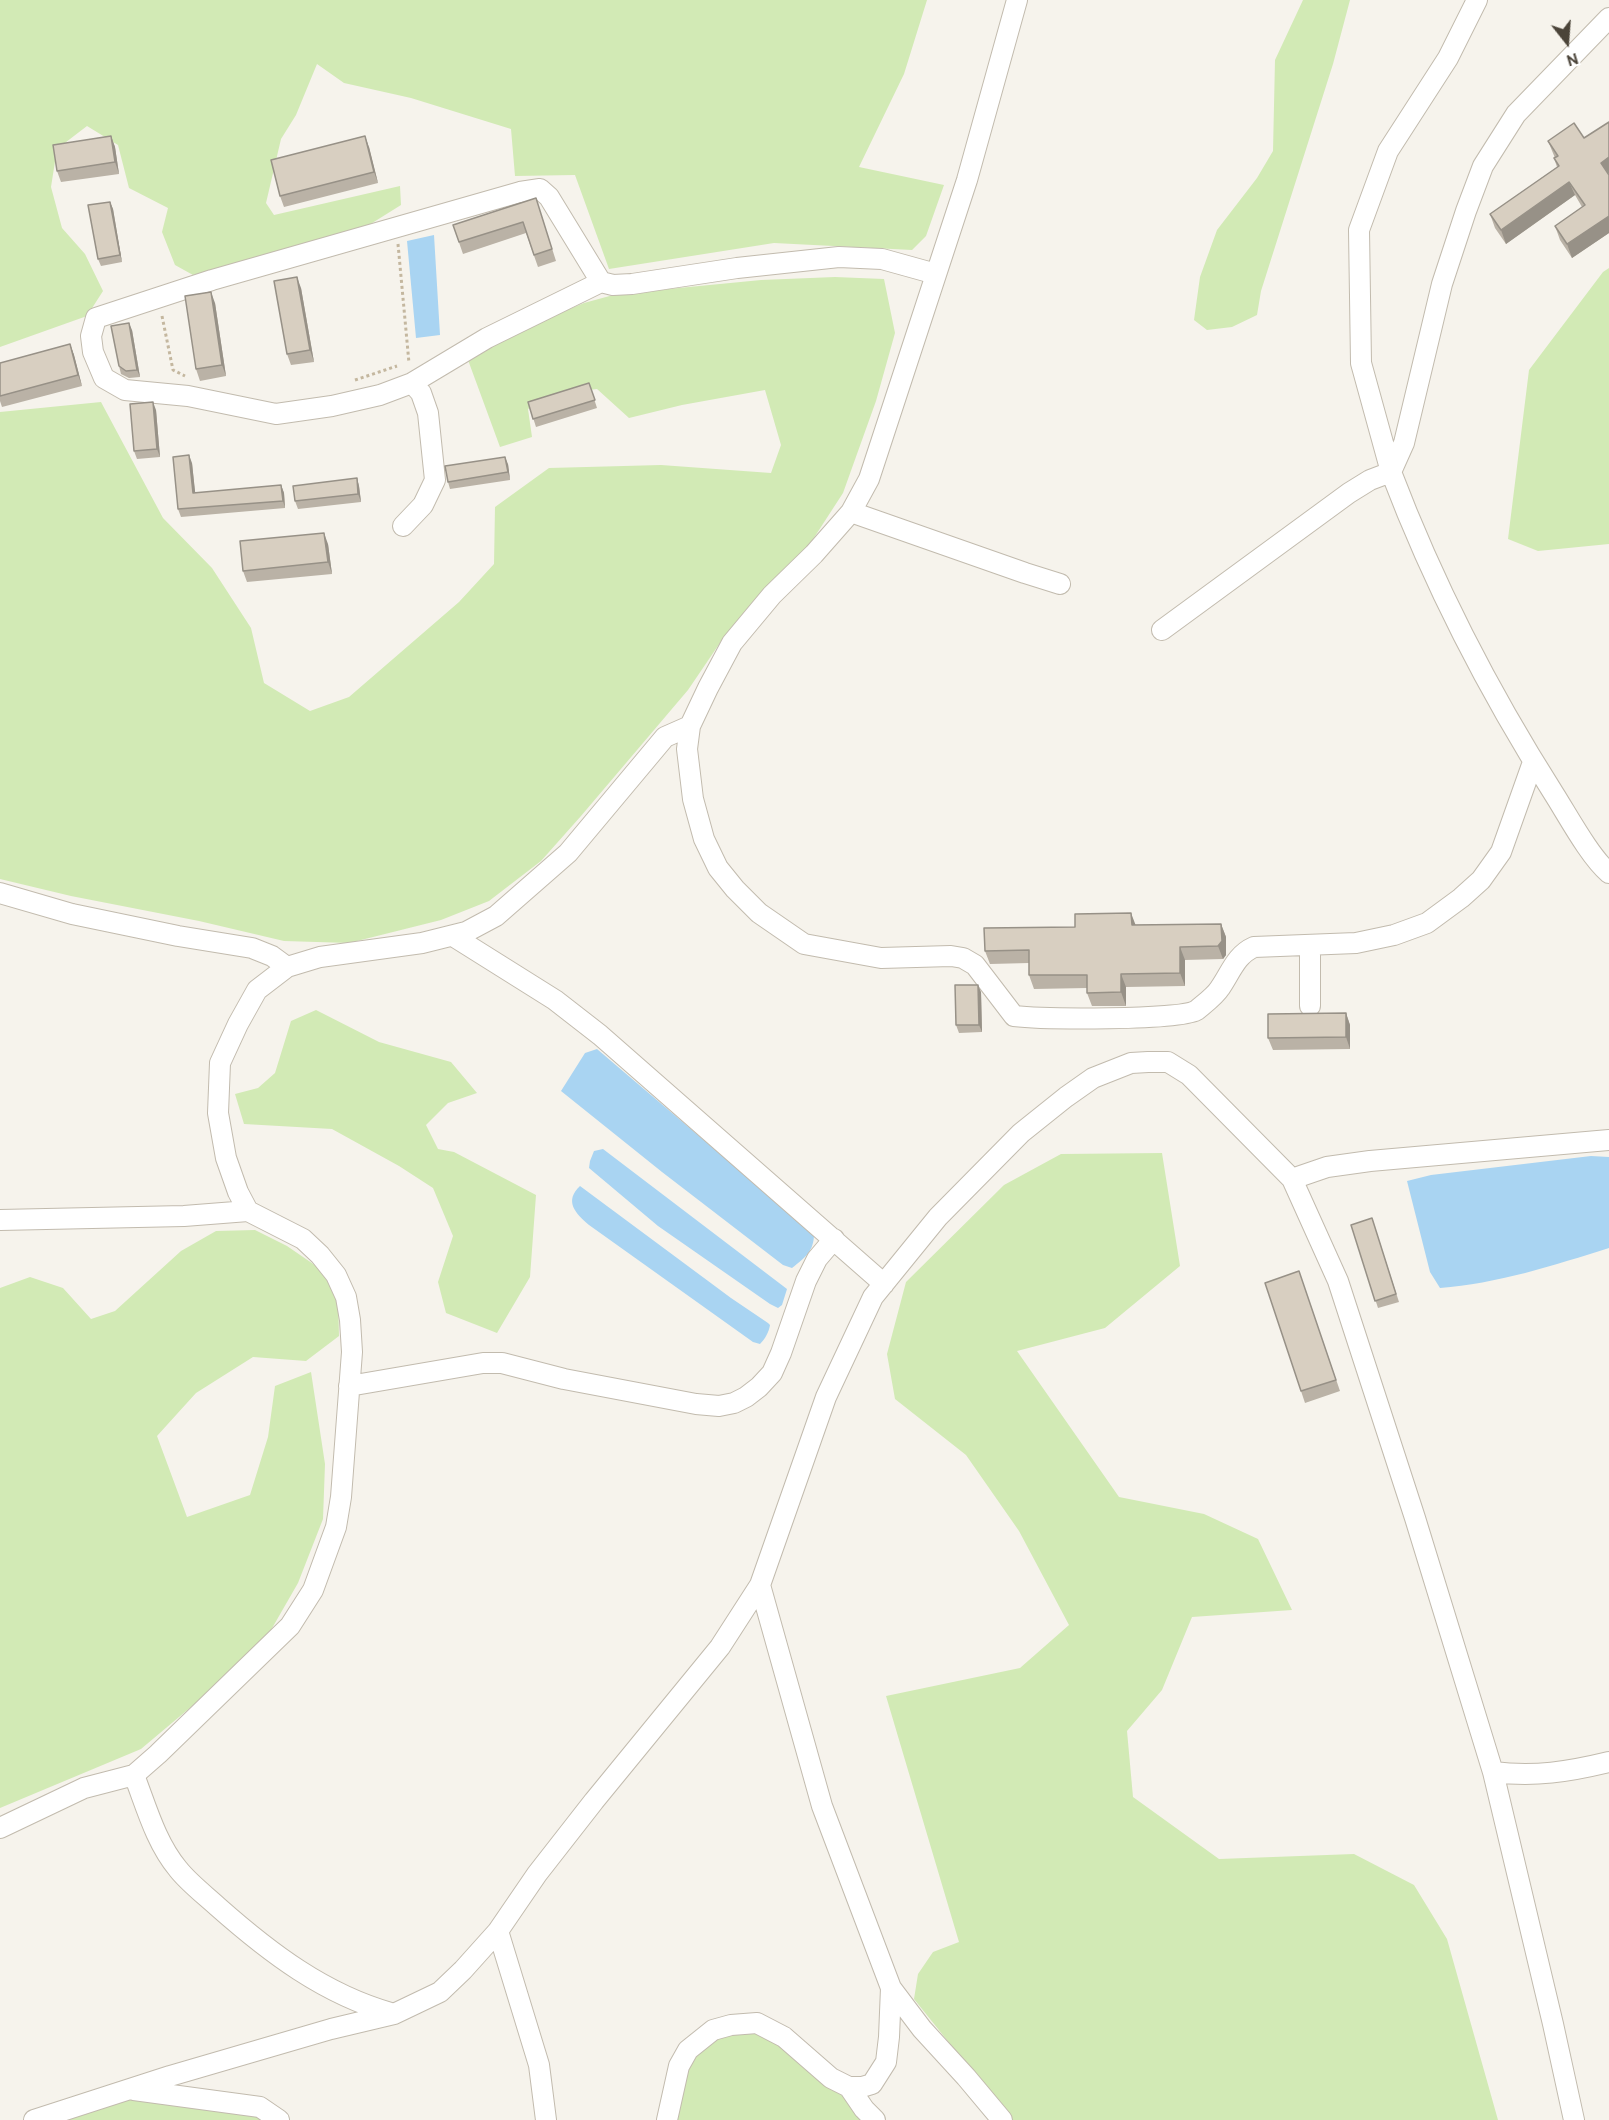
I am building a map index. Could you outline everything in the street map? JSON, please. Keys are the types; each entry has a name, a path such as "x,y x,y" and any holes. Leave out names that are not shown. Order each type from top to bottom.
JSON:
{"street":[{"path":"1017,0 967,180 869,478 851,512 814,554 772,595 732,643 690,726 687,749 693,799 704,839 718,868 759,913 804,944 881,958 963,958 975,965 1014,1016 1037,1019 1166,1016 1195,1012 1219,990 1244,952 1254,947 1356,944 1394,935 1427,923 1481,880 1501,852 1533,762"},
{"path":"1476,0 1448,58 1388,151 1359,230 1361,363 1391,472 1417,539 1460,631 1519,740 1574,826 1609,873"},
{"path":"1162,630 1349,493 1370,480 1391,472 1404,443 1442,284 1483,166 1516,114 1609,18"},
{"path":"601,282 549,197 540,189 520,192 212,280 96,318 91,336 93,352 104,378 125,390 188,396 276,414 332,406 380,395 412,383 487,338 601,282 613,285 632,284 736,268 839,257 882,259 936,274"},
{"path":"403,526 423,506 435,480 428,413 421,393 412,383"},
{"path":"851,512 1060,584"},
{"path":"248,1211 230,1170 222,1136 218,1113 220,1063 257,990 286,967 321,957 422,944 466,932 496,916 560,860 664,738 690,726"},
{"path":"0,893 72,914 178,936 252,948 272,956 286,967"},
{"path":"453,936 555,1000 600,1035 884,1284"},
{"path":"1310,945 1310,1006"},
{"path":"34,2120 128,2089 331,2029 394,2014 440,1992 498,1930 537,1874 720,1647 760,1585 826,1397 873,1297 938,1217 1021,1132 1093,1078 1131,1063 1168,1062 1189,1075 1292,1179 1338,1281 1415,1518 1493,1772 1574,2120"},
{"path":"1292,1179 1327,1167 1370,1161 1609,1140"},
{"path":"0,1220 184,1216 248,1211 303,1239 336,1275 346,1297 352,1352 341,1497 336,1527 313,1590 290,1626 134,1775 84,1788 0,1828"},
{"path":"349,1386 483,1363 502,1363 564,1379 696,1404 718,1406 734,1403 759,1387 772,1373 813,1266 834,1239"},
{"path":"760,1585 822,1806 891,1988 922,2029 1002,2120"},
{"path":"1493,1772 1514,1774 1567,1772 1609,1762"},
{"path":"134,1775 161,1843 178,1870 204,1894 288,1965 362,2005 394,2014"},
{"path":"498,1930 539,2065 546,2120"},
{"path":"668,2120 679,2066 688,2050 713,2030 731,2025 757,2023 784,2037 831,2078 849,2087 872,2084 886,2062 891,1988"},
{"path":"849,2087 864,2109 875,2120"},
{"path":"128,2089 260,2107 279,2120"}],"path":[{"path":"396,228 412,383"},
{"path":"167,311 162,316 173,370 189,378"},
{"path":"352,381 398,366"}],"green space":[{"path":"0,0 927,0 904,74 859,167 944,185 926,236 912,250 774,243 609,269 575,175 515,176 511,129 411,98 344,83 317,64 296,115 281,139 266,203 274,215 400,186 401,205 361,230 193,275 175,265 162,232 168,208 129,188 118,145 87,126 57,149 51,187 62,228 85,254 103,291 87,316 0,347"},
{"path":"1303,0 1350,0 1333,64 1261,291 1257,315 1232,327 1207,330 1194,320 1200,277 1217,230 1257,178 1273,151 1275,60"},
{"path":"1609,268 1609,544 1538,551 1508,539 1529,370 1603,272"},
{"path":"835,277 884,279 895,333 876,401 843,493 808,547 726,634 688,690 581,816 541,861 489,901 441,920 349,943 284,941 0,879 0,412 101,402 163,518 212,568 251,628 264,683 310,711 349,697 459,602 494,564 495,507 549,468 661,465 771,473 781,445 765,390 682,405 629,418 597,389 555,394 528,409 532,437 500,447 468,360 535,323 584,303 617,294 761,280"},
{"path":"316,1010 379,1042 451,1062 477,1093 448,1103 426,1125 438,1149 454,1152 536,1195 530,1277 497,1333 446,1313 438,1282 453,1236 433,1188 399,1166 332,1129 244,1124 235,1094 258,1088 275,1073 291,1021"},
{"path":"1162,1153 1180,1266 1105,1328 1017,1351 1119,1497 1204,1514 1258,1539 1292,1610 1192,1617 1162,1690 1127,1731 1133,1797 1219,1859 1354,1854 1414,1885 1447,1939 1498,2120 1011,2120 914,1999 918,1974 933,1952 959,1942 886,1696 1020,1668 1069,1625 1019,1531 966,1455 895,1399 887,1354 906,1282 1004,1185 1061,1154"},
{"path":"255,1230 287,1246 322,1270 338,1297 339,1336 306,1361 253,1357 196,1393 157,1436 187,1517 250,1495 268,1437 275,1386 311,1372 325,1464 323,1519 298,1583 271,1630 204,1696 141,1749 0,1808 0,1288 30,1277 63,1288 91,1319 115,1311 181,1251 216,1231"},
{"path":"746,2031 769,2036 835,2088 865,2120 675,2120 685,2075 689,2064 701,2046 710,2040"},
{"path":"129,2098 243,2112 267,2120 57,2120"}],"water":[{"path":"434,235 440,335 416,338 407,241"},
{"path":"597,1049 814,1234 812,1245 805,1257 792,1268 783,1265 561,1091 585,1053"},
{"path":"603,1149 787,1289 782,1305 778,1308 770,1304 658,1226 589,1168 594,1151"},
{"path":"1591,1156 1609,1157 1609,1248 1504,1278 1440,1288 1430,1272 1407,1181 1431,1175"},
{"path":"580,1186 768,1323 769,1330 762,1342 760,1344 753,1342 589,1225 573,1207 575,1191"}],"building":[{"path":"1609,122 1609,157 1601,163 1609,175 1609,216 1567,244 1555,226 1585,205 1569,182 1501,230 1490,214 1559,166 1554,158 1558,156 1548,141 1574,123 1584,138"},
{"path":"111,136 115,162 57,171 53,145"},
{"path":"365,136 374,172 280,196 271,160"},
{"path":"536,198 552,249 534,255 523,222 459,242 453,225"},
{"path":"110,202 120,255 98,259 88,205"},
{"path":"297,277 310,350 287,354 274,281"},
{"path":"211,292 222,365 196,369 185,296"},
{"path":"129,323 137,370 126,371 119,366 111,326"},
{"path":"70,344 78,375 0,396 0,363"},
{"path":"589,383 595,400 533,419 528,402"},
{"path":"153,402 157,449 134,451 130,404"},
{"path":"189,455 193,493 281,485 283,501 178,509 173,457"},
{"path":"505,457 508,472 448,482 445,466"},
{"path":"357,478 358,494 295,501 293,486"},
{"path":"324,533 328,562 243,571 240,541"},
{"path":"1131,913 1132,925 1221,924 1222,941 1218,946 1180,947 1180,973 1121,974 1121,992 1087,993 1087,975 1029,975 1029,950 985,951 984,928 1075,927 1075,914"},
{"path":"955,985 978,985 979,1025 956,1025"},
{"path":"1346,1013 1346,1037 1268,1038 1268,1014"},
{"path":"1372,1218 1396,1294 1375,1301 1351,1225"},
{"path":"1299,1271 1336,1380 1301,1391 1265,1283"}]}
